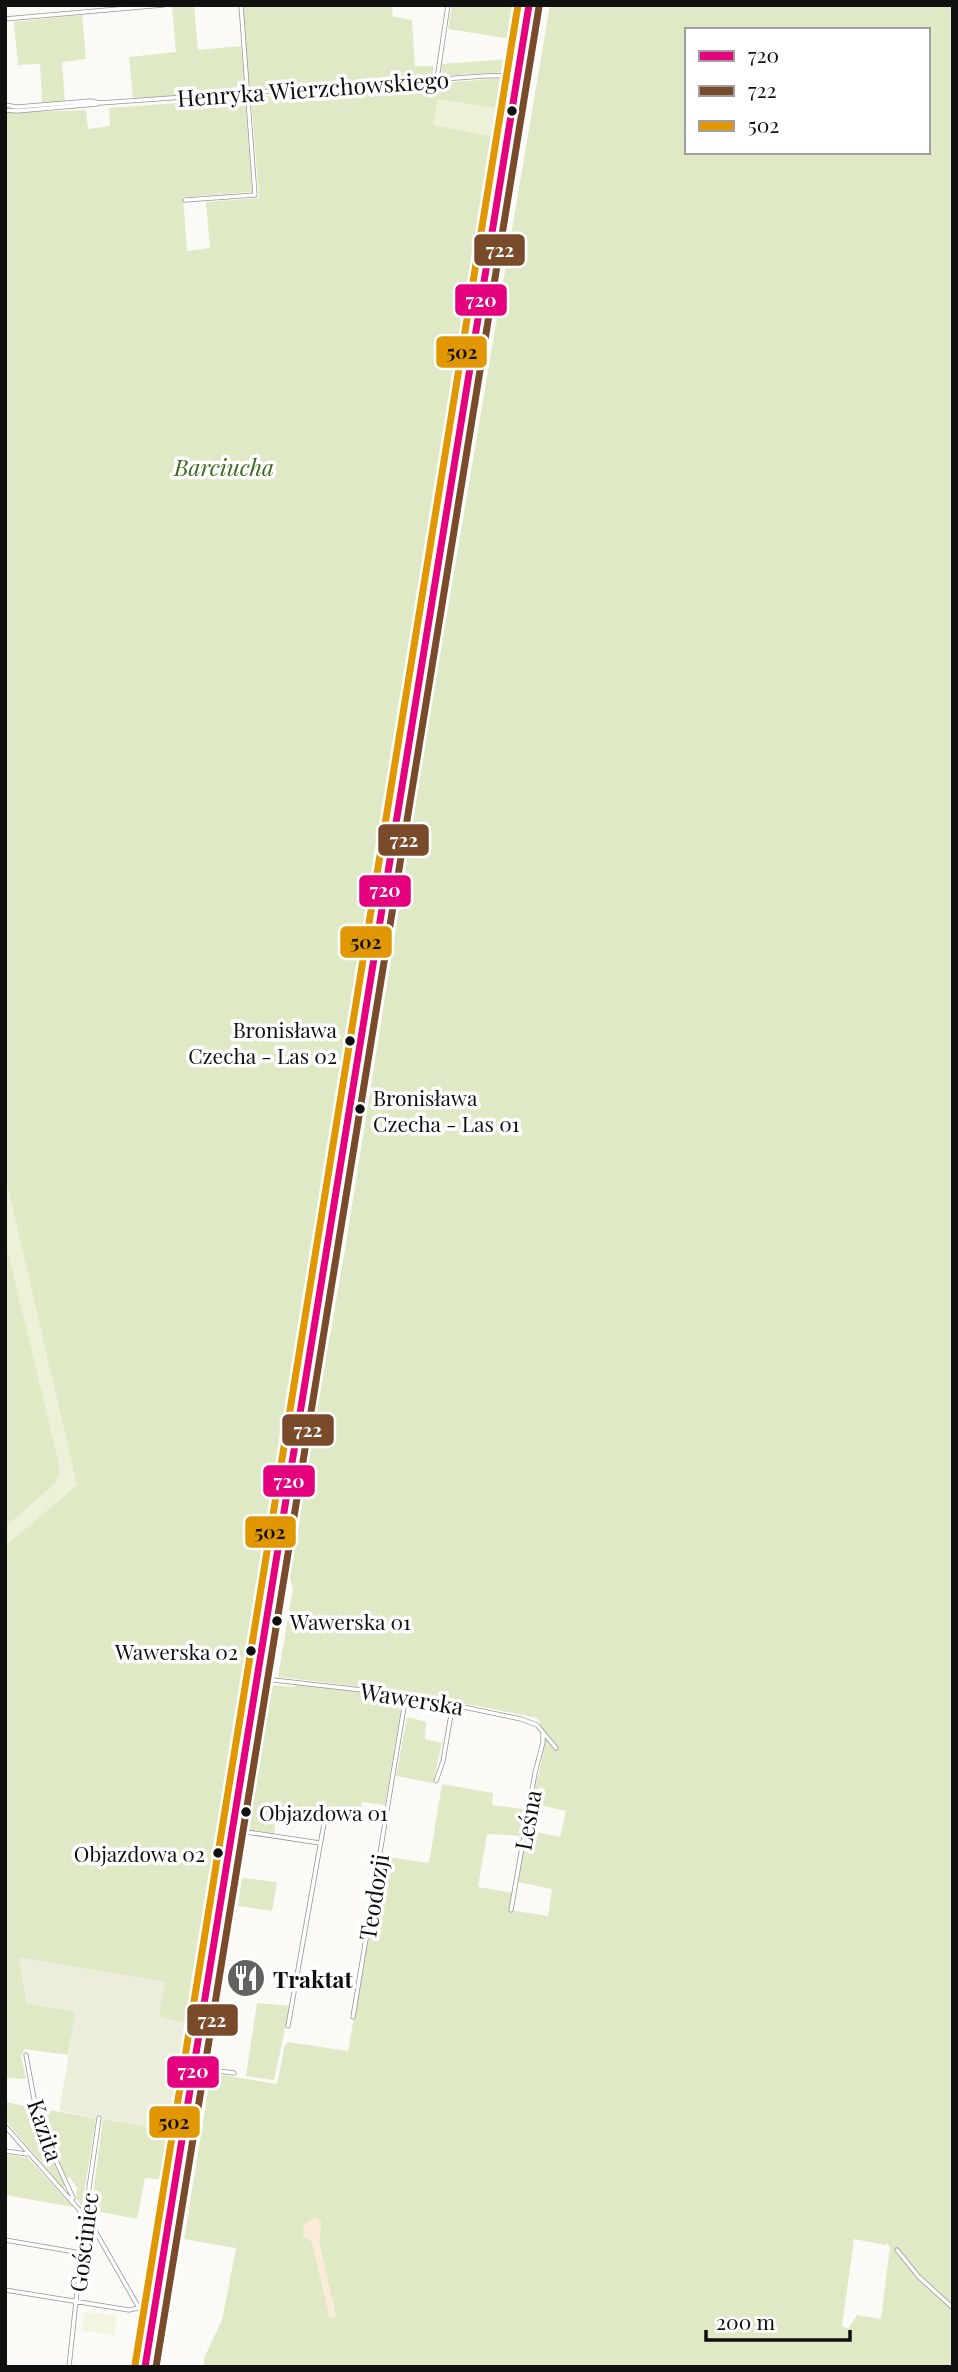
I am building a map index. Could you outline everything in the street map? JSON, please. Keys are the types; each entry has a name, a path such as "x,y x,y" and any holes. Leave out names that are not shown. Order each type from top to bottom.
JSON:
{"main road":[{"path":"145,2367 521,75 529,5"},
{"path":"521,75 537,5"},
{"path":"153,2367 235,1831"}],"street":[{"path":"5,19 163,5"},
{"path":"185,200 255,195 241,5"},
{"path":"437,80 449,5"},
{"name":"Henryka Wierzchowskiego","path":"5,107 20,109 521,75"},
{"name":"Wawerska","path":"260,1678 453,1703 531,1722 543,1731 556,1748"},
{"name":"Teodozji","path":"354,2017 406,1695"},
{"path":"436,1781 443,1761 453,1703"},
{"name":"Leśna","path":"511,1910 543,1731"},
{"path":"288,2026 326,1812"},
{"path":"235,1831 320,1843"},
{"name":"Kazita","path":"26,2055 43,2132 75,2202"},
{"path":"200,2068 234,2073"},
{"name":"Gościniec","path":"69,2367 85,2216 99,2118"},
{"path":"5,2126 75,2202 139,2308 129,2310 5,2290"},
{"path":"5,2151 30,2155"},
{"path":"5,2240 81,2253"},
{"path":"897,2250 919,2277 953,2308"}],"green space":[{"path":"194,5 198,50 241,46 245,90 133,98 129,57 176,52 172,7"},
{"path":"243,5 393,5 392,16 412,20 415,66 434,66 432,77 251,91"},
{"path":"452,5 518,5 512,39 448,29"},
{"path":"550,5 953,5 953,2367 204,2367 204,2358 222,2320 236,2248 184,2239 211,2073 277,2084 285,2045 288,2042 348,2051 382,1856 429,1863 442,1784 493,1793 492,1805 524,1809 521,1836 487,1834 478,1887 513,1893 510,1910 548,1916 552,1889 518,1882 527,1830 560,1837 566,1811 531,1803 544,1737 537,1718 408,1694 278,1677 293,1588 288,1573 344,1256 429,720","holes":["321,2221 319,2243 336,2316 330,2318 312,2242","854,2239 886,2245 887,2243 890,2247 881,2319 857,2315 848,2329 842,2326"]},
{"path":"82,15 86,59 62,62 65,102 42,103 40,64 18,65 14,22"},
{"path":"509,59 506,72 441,76 442,64"},
{"name":"Barciucha","path":"506,78 501,109 438,99 433,125 497,137 253,1629 247,1667 251,1669 194,2021 188,2024 159,2017 164,1982 19,1958 27,2003 76,2012 68,2055 25,2049 21,2056 26,2079 5,2078 5,1546 77,1485 5,1175 5,113 86,110 88,129 110,126 109,108 245,98 252,192 183,197 187,251 210,248 206,202 259,198 251,97"},
{"path":"517,92 520,92 270,1629 266,1629"},
{"path":"438,99 501,109 497,137 433,125"},
{"path":"5,1175 77,1485 5,1546 5,1527 55,1484 5,1240"},
{"path":"5,1240 60,1469 55,1484 5,1527"},
{"path":"297,1684 403,1698 385,1805 362,1802 359,1824 328,1819 329,1810 325,1809 322,1818 278,1810 274,1834 247,1829 270,1685 294,1687"},
{"path":"407,1717 426,1722 425,1739 442,1743 433,1783 396,1776"},
{"path":"242,1878 277,1882 272,1911 238,1906"},
{"path":"19,1958 165,1982 159,2017 188,2024 169,2130 59,2111 76,2012 27,2003"},
{"path":"257,2003 290,2006 274,2080 246,2076"},
{"path":"5,2102 30,2107 65,2186 63,2188 5,2120"},
{"path":"37,2108 96,2118 82,2207 76,2198 77,2188 70,2177 66,2179"},
{"path":"103,2119 169,2130 164,2180 145,2178 137,2219 91,2210"},
{"path":"5,2154 28,2158 73,2207 5,2195"},
{"path":"84,2312 117,2315 115,2335 82,2331"}],"sand":[{"path":"315,2217 321,2221 319,2243 336,2317 330,2318 312,2242 303,2236 304,2224"}],"transit line":[{"name":"502","path":"135,2365 518,5"},
{"name":"720","path":"145,2367 529,5"},
{"name":"722","path":"156,2367 539,7"}],"place":[{"name":"Bronisława Czecha - Las 02","path":"350,1041"},
{"name":"Bronisława Czecha - Las 01","path":"360,1109"},
{"name":"Wawerska 01","path":"277,1621"},
{"name":"Wawerska 02","path":"251,1651"},
{"name":"Objazdowa 01","path":"246,1812"},
{"name":"Objazdowa 02","path":"218,1853"},
{"name":"Traktat","path":"246,1978"}]}
